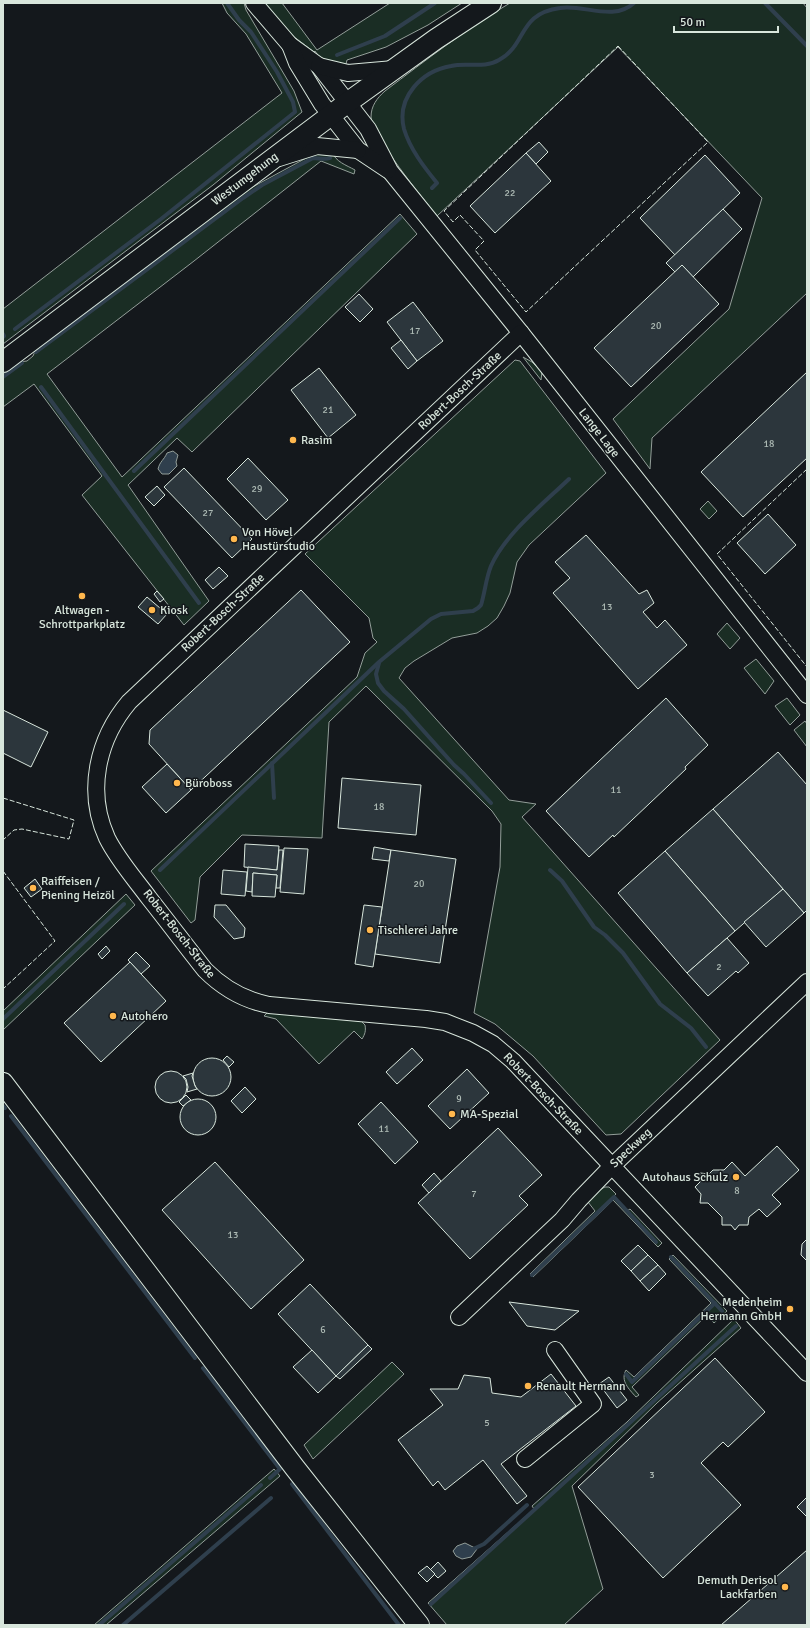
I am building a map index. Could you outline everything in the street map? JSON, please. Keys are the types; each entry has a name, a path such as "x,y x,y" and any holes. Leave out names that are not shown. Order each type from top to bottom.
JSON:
{"main road":[{"name":"Westumgehung","path":"3,362 347,103 441,35 491,3"},
{"path":"3,1083 295,1468 419,1625"}],"street":[{"path":"254,3 290,45 319,66 348,73 394,69"},
{"name":"Lange Lage","path":"290,45 297,63 322,104 358,150 390,171"},
{"name":"Lange Lage","path":"319,66 368,129 390,171 521,333 807,695"},
{"name":"Lange Lage","path":"270,160 317,146 358,150"},
{"name":"Robert-Bosch-Straße","path":"521,333 128,702 110,728 101,750 96,773 97,800 103,826 115,851 205,970 215,980 247,1000 264,1004 426,1018 444,1022 473,1033 493,1044 525,1072 611,1166 807,1373"},
{"name":"Speckweg","path":"459,1317 562,1220 611,1166 807,982"},
{"path":"525,1459 593,1404 555,1350"}],"green space":[{"path":"222,3 244,3 246,10 294,91 302,112 213,185 3,344 3,309 282,93 246,34 227,13"},
{"path":"264,3 282,3 317,50 390,3 462,3 428,25 386,47 347,60 345,68 320,58 315,51 314,52 293,36"},
{"path":"510,3 803,3 807,8 807,293 652,438 650,469 613,419 729,309 762,198 618,47 437,216 399,167 379,138 373,126 371,117 373,106 377,99 385,91 431,56"},
{"path":"332,152 339,161 355,170 354,174 321,161 47,374 122,477 400,214 417,234 192,452 177,438 128,485 209,601 184,625 82,495 102,476 34,384 3,407 3,374 19,362 27,361 33,356 37,347 247,190 310,156"},
{"path":"523,357 532,362 542,372 541,380"},
{"path":"515,360 520,361 606,473 529,545 517,562 510,593 497,618 477,633 452,638 414,661 405,668 399,678 509,800 536,804 522,817 720,1040 621,1134 606,1135 533,1056 495,1024 474,1013 500,867 501,824 492,811 366,686 329,722 322,838 242,835 200,877 195,920 191,923 151,871 357,677 365,653 377,642 373,638 369,618 305,554"},
{"path":"708,501 717,511 709,519 700,509"},
{"path":"727,623 740,638 730,649 717,634"},
{"path":"756,659 774,681 765,694 744,668"},
{"path":"787,698 800,715 790,725 775,706"},
{"path":"805,721 807,724 807,747 794,730"},
{"path":"126,894 135,905 3,1030 3,1011"},
{"path":"268,1012 360,1020 365,1025 365,1032 362,1039 354,1031 319,1064 276,1019 264,1016"},
{"path":"609,1187 616,1194 613,1197 627,1211 630,1209 662,1243 658,1247 613,1200 533,1277 530,1274 595,1211 588,1202 599,1190"},
{"path":"673,1255 727,1311 714,1323 707,1315 632,1387 639,1395 636,1397 626,1385 624,1374 626,1370 634,1377 711,1303 669,1259"},
{"path":"734,1319 741,1328 657,1403 572,1486 603,1589 564,1625 447,1625 428,1603 534,1509 532,1506 627,1422"},
{"path":"392,1362 404,1374 313,1459 304,1445"},
{"path":"274,1469 280,1476 106,1625 94,1625"}],"water":[{"path":"173,451 178,455 176,462 177,466 169,474 162,474 158,469 160,464 167,453"},
{"path":"465,1543 477,1549 471,1557 462,1559 456,1556 453,1551 457,1546"}],"building":[{"path":"539,142 548,152 536,164 526,153"},
{"path":"526,153 551,181 495,233 470,206"},
{"path":"705,155 740,193 675,255 640,218"},
{"path":"723,209 742,229 693,277 682,265 675,272 666,263"},
{"path":"682,265 719,304 631,387 594,348"},
{"path":"359,294 373,309 360,322 345,307"},
{"path":"413,302 443,341 417,361 387,322"},
{"path":"401,340 417,361 408,369 391,348"},
{"path":"319,368 356,415 328,438 291,390"},
{"path":"807,372 807,458 743,517 701,472"},
{"path":"248,458 288,500 266,520 227,479"},
{"path":"184,468 252,539 232,558 164,487"},
{"path":"157,486 165,495 154,506 145,497"},
{"path":"768,514 796,545 765,574 737,543"},
{"path":"586,535 639,594 647,590 654,603 643,612 657,628 665,620 687,645 638,689 553,593 570,578 555,562"},
{"path":"219,567 228,576 213,589 205,580"},
{"path":"301,590 350,642 191,790 149,744 150,730"},
{"path":"157,591 164,599 160,602 154,594"},
{"name":"Kiosk","path":"147,597 167,614 158,624 138,607"},
{"path":"666,698 708,745 685,767 686,769 614,837 613,835 589,857 546,811"},
{"path":"3,710 48,732 31,767 3,753"},
{"path":"778,752 807,785 807,910 804,913 713,809"},
{"path":"167,764 191,790 166,813 142,787"},
{"path":"342,778 421,785 416,835 338,828"},
{"path":"713,809 783,889 735,931 665,851"},
{"path":"245,844 279,846 277,870 244,867"},
{"path":"374,847 391,850 389,861 372,859"},
{"path":"284,848 308,849 304,894 280,892"},
{"path":"279,850 283,850 280,888 276,888 277,875 253,873 252,892 246,891 248,867 277,870"},
{"path":"391,850 456,859 440,963 375,954"},
{"path":"665,851 735,931 687,973 618,893"},
{"path":"223,870 247,872 245,896 221,894"},
{"path":"253,873 277,875 275,897 252,896"},
{"path":"35,879 42,889 31,897 24,888"},
{"path":"783,889 804,913 766,947 744,922"},
{"path":"215,905 226,905 245,928 244,937 234,939 214,917"},
{"name":"Tischlerei Jahre","path":"364,905 382,907 373,967 355,964"},
{"path":"727,938 749,963 738,973 736,971 708,996 687,973"},
{"path":"106,946 110,951 102,959 98,954"},
{"path":"136,952 150,966 141,974 128,960"},
{"path":"130,962 166,1001 101,1062 64,1023"},
{"path":"412,1048 423,1060 397,1084 386,1072"},
{"path":"227,1056 234,1062 229,1067 223,1060"},
{"path":"208,1058 216,1058 226,1063 230,1070 230,1084 226,1091 216,1096 208,1096 198,1091 196,1088 193,1081 193,1073 198,1063 201,1061"},
{"path":"467,1069 489,1093 450,1129 428,1106"},
{"path":"168,1071 174,1071 183,1075 187,1087 183,1099 174,1103 168,1103 159,1099 155,1090 155,1084 159,1075"},
{"path":"193,1073 192,1076 197,1089 187,1092 188,1087 186,1079 183,1076"},
{"path":"245,1087 256,1099 242,1113 231,1101"},
{"path":"186,1095 191,1100 183,1106 179,1102"},
{"path":"202,1099 211,1104 215,1110 215,1124 211,1130 202,1135 194,1135 185,1130 181,1124 180,1113 185,1104 191,1100"},
{"path":"381,1102 418,1142 395,1164 358,1124"},
{"path":"498,1128 542,1175 519,1196 528,1205 470,1259 418,1203"},
{"path":"777,1146 799,1170 772,1195 781,1204 767,1217 759,1209 749,1217 748,1225 739,1225 735,1230 731,1225 722,1225 722,1217 708,1203 700,1203 701,1194 695,1187 700,1182 700,1173 709,1174 713,1170 724,1170 732,1162 745,1176"},
{"path":"215,1162 304,1260 251,1309 162,1210"},
{"path":"434,1173 441,1181 429,1193 422,1185"},
{"path":"807,1239 807,1261 801,1255 802,1244"},
{"path":"638,1245 648,1255 631,1271 621,1261"},
{"path":"648,1255 658,1265 640,1281 631,1271"},
{"path":"658,1265 666,1274 649,1291 640,1281"},
{"path":"310,1284 368,1345 336,1376 278,1314"},
{"path":"509,1302 579,1311 555,1330 527,1326"},
{"path":"368,1345 372,1349 340,1379 336,1376"},
{"path":"312,1350 336,1376 318,1393 293,1367"},
{"path":"715,1358 765,1412 728,1447 723,1442 701,1463 741,1505 663,1578 578,1487"},
{"path":"551,1374 576,1406 501,1464 527,1496 517,1504 483,1460 445,1490 438,1481 433,1486 398,1440 443,1405 430,1389 458,1389 464,1375 490,1378 492,1393 521,1397"},
{"path":"609,1377 627,1400 617,1408 599,1384"},
{"path":"807,1497 807,1514 806,1516 797,1507"},
{"name":"Demuth Derisol Lackfarben","path":"807,1550 807,1625 721,1625"},
{"path":"438,1562 446,1571 438,1578 430,1570"},
{"path":"427,1566 435,1574 427,1582 418,1573"}],"waterway":[{"path":"15,329 161,219 295,112 293,102 277,72 251,32 239,20 227,3"},
{"path":"337,55 385,36 435,3"},
{"path":"432,188 437,183 414,151 404,129 404,106 408,96 421,80 430,73 451,66 481,65 493,63 499,60 515,46 529,23 536,16 546,11 569,7 608,12 626,9 634,3"},
{"path":"765,3 807,46"},
{"path":"36,352 262,185 313,158 330,158"},
{"path":"134,471 400,218"},
{"path":"3,377 22,363"},
{"path":"41,387 199,603"},
{"path":"160,870 379,662 431,619 441,614 473,611 478,608 481,605 488,575 497,554 515,531 569,479"},
{"path":"379,663 376,674 378,683 384,691 404,709 454,765 491,803"},
{"path":"272,763 274,798"},
{"path":"550,870 562,881 594,927 605,935 623,953 660,1004 691,1028 706,1047"},
{"path":"3,1019 124,904"},
{"path":"11,1116 195,1358"},
{"path":"532,1275 614,1197 656,1242"},
{"path":"671,1257 722,1311"},
{"path":"626,1374 632,1382 715,1303"},
{"path":"431,1604 736,1326"},
{"path":"203,1368 280,1469 270,1478"},
{"path":"292,1484 399,1625"},
{"path":"99,1625 261,1485"},
{"path":"123,1625 271,1498"},
{"path":"471,1550 484,1544 527,1505"}],"fence":[{"path":"618,46 708,142 526,312 475,250 484,241 460,215 453,222 444,211 618,46"},
{"path":"807,469 717,554 807,667"},
{"path":"3,798 74,820 69,839 22,829 14,830 3,840"},
{"path":"3,871 55,941 3,989"}],"place":[{"name":"Rasim","path":"293,440"},
{"name":"Von Hövel Haustürstudio","path":"234,539"},
{"name":"Altwagen - Schrottparkplatz","path":"82,596"},
{"name":"Kiosk","path":"152,610"},
{"name":"Büroboss","path":"177,783"},
{"name":"Raiffeisen / Piening Heizöl","path":"33,888"},
{"name":"Tischlerei Jahre","path":"370,930"},
{"name":"Autohero","path":"113,1016"},
{"name":"MA-Spezial","path":"452,1114"},
{"name":"Autohaus Schulz","path":"736,1177"},
{"name":"Medenheim Hermann GmbH","path":"790,1309"},
{"name":"Renault Hermann","path":"528,1386"},
{"name":"Demuth Derisol Lackfarben","path":"785,1587"}]}
